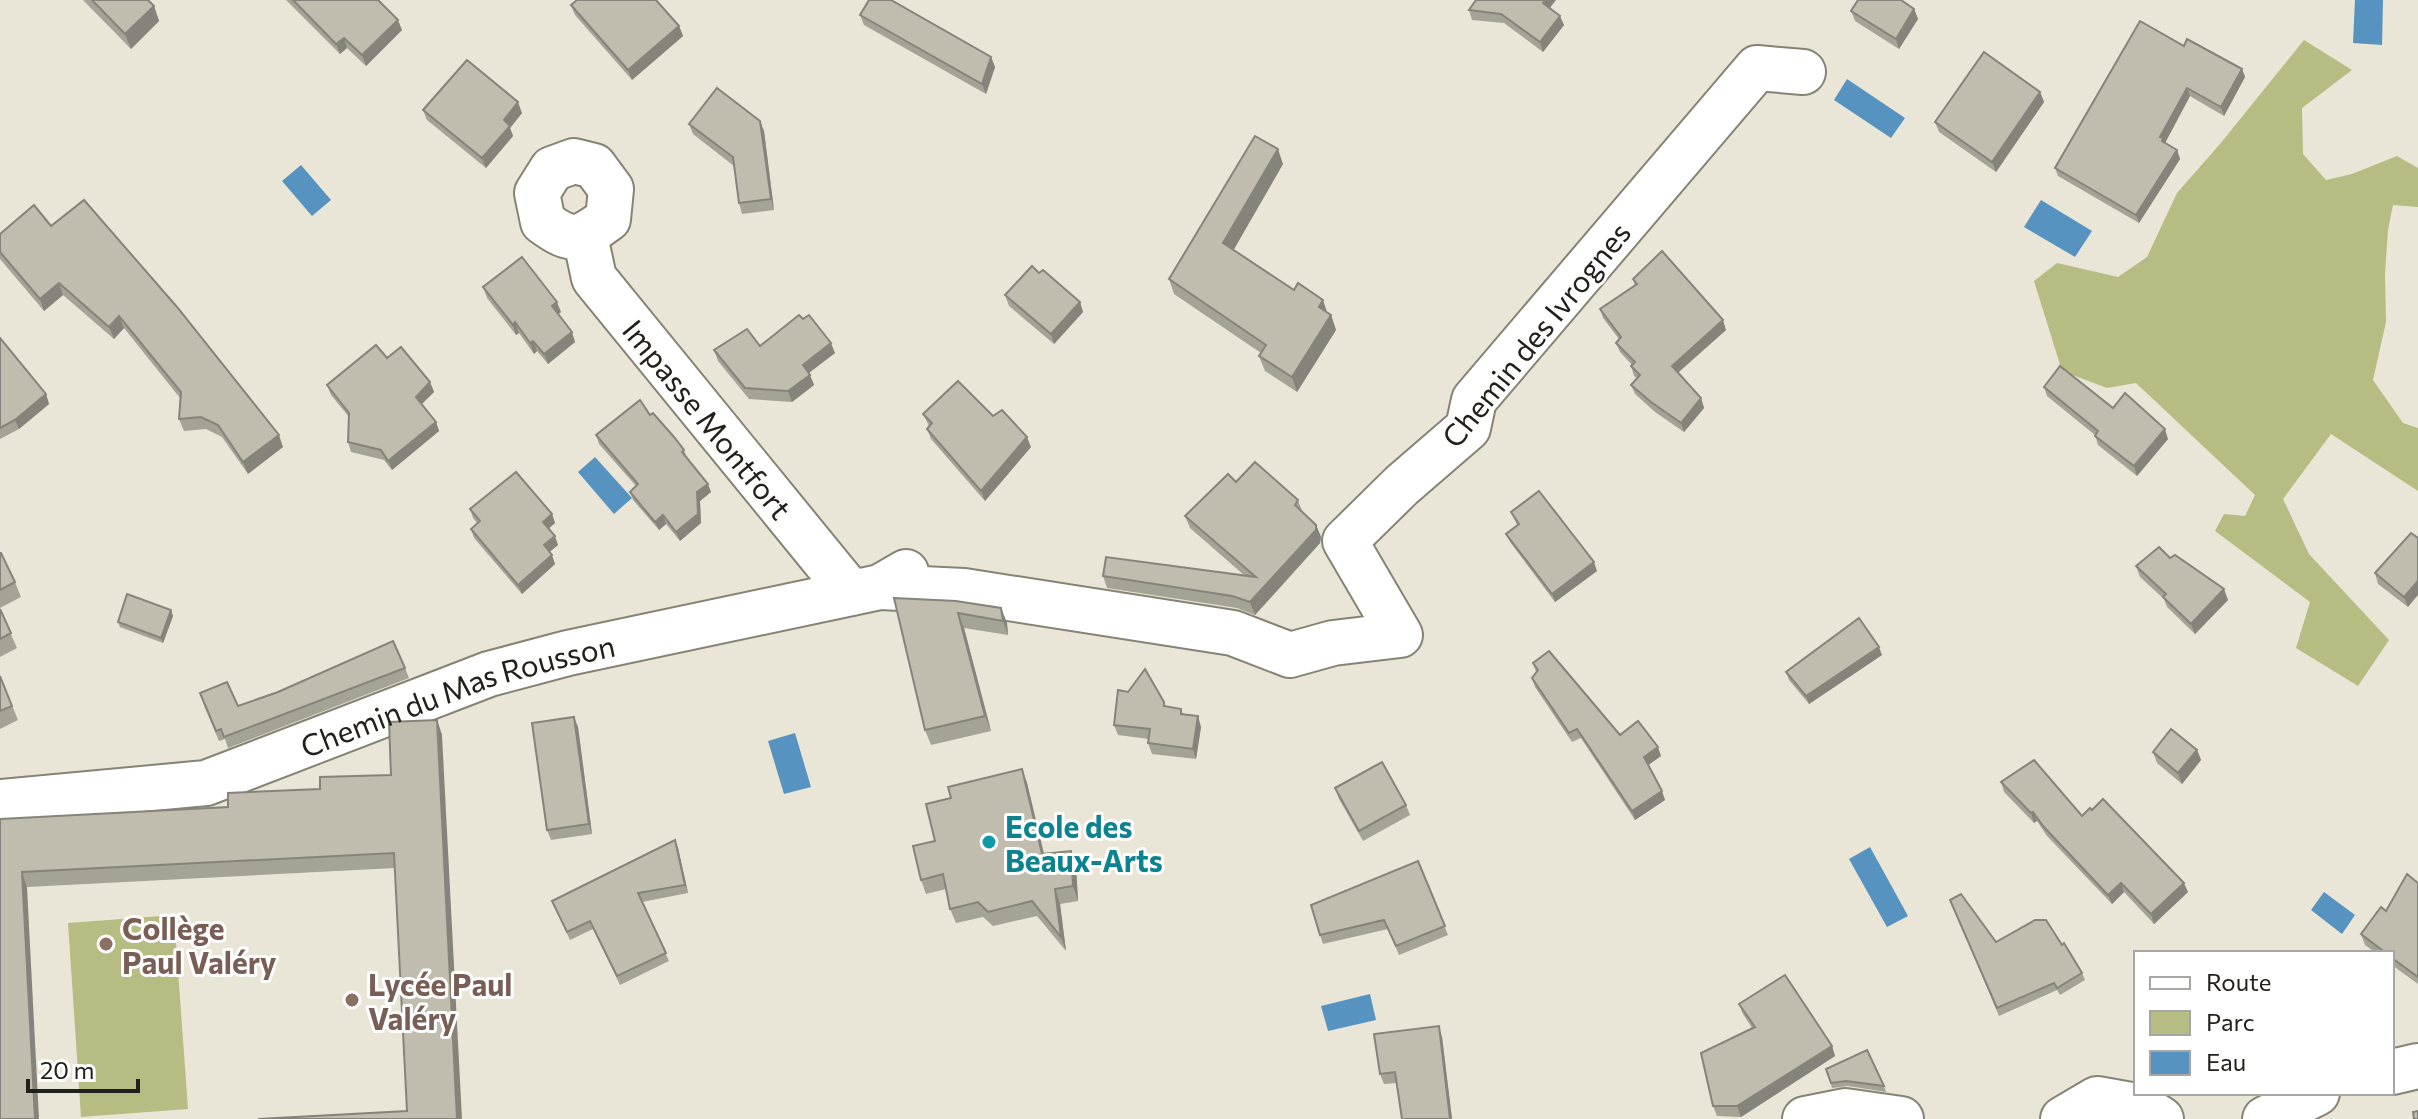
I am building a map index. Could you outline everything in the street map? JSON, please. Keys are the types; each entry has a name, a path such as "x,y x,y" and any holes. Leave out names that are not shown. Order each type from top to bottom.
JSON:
{"street":[{"name":"Chemin des Ivrognes","path":"881,583 964,591 1233,633 1290,655 1333,643 1400,635 1345,541 1402,485 1468,428 1474,400 1757,68 1803,72"},
{"name":"Impasse Montfort","path":"585,236 594,278 881,583"},
{"name":"Chemin du Mas Rousson","path":"0,802 206,783 489,674 568,653 881,583"},
{"path":"2394,1072 2418,1066"},
{"path":"2265,1119 2313,1095"},
{"path":"2063,1119 2097,1099 2151,1113"},
{"path":"1805,1119 1845,1111 1901,1119"}],"green space":[{"path":"2304,40 2352,70 2302,108 2303,154 2326,180 2352,174 2397,156 2418,168 2418,207 2393,205 2385,273 2386,322 2373,380 2403,423 2418,428 2418,491 2331,434 2283,499 2309,554 2389,640 2358,686 2296,648 2310,602 2215,531 2224,514 2245,516 2255,495 2136,383 2107,388 2062,371 2034,281 2057,263 2118,277 2147,257 2177,193"},
{"path":"174,915 188,1109 81,1117 68,923"}],"water":[{"path":"2355,0 2383,0 2382,45 2353,43"},
{"path":"1847,79 1905,118 1891,138 1834,100"},
{"path":"301,165 331,200 312,216 282,181"},
{"path":"2041,200 2092,231 2075,257 2024,227"},
{"path":"595,457 632,498 614,514 578,472"},
{"path":"795,733 811,787 784,794 768,741"},
{"path":"1870,847 1908,916 1887,927 1849,859"},
{"path":"2324,892 2355,915 2342,934 2311,910"},
{"path":"1370,994 1376,1020 1328,1031 1321,1006"}],"building":[{"path":"92,0 148,0 154,6 125,34"},
{"path":"293,0 378,0 398,20 362,55 344,38 336,44"},
{"path":"577,0 656,0 679,26 628,70 571,5"},
{"path":"869,0 891,0 991,57 982,84 860,15"},
{"path":"1476,0 1545,0 1543,3 1560,16 1540,42 1501,14 1469,10"},
{"path":"1858,0 1901,0 1914,9 1896,39 1851,11"},
{"path":"2140,21 2184,46 2187,39 2242,69 2221,107 2187,88 2160,137 2177,150 2136,215 2055,168"},
{"path":"1984,52 2040,92 1992,162 1935,122"},
{"path":"467,60 518,102 504,120 510,126 482,158 423,110"},
{"path":"717,88 760,121 771,199 739,203 733,157 689,124"},
{"path":"1255,136 1278,149 1223,243 1294,290 1298,283 1323,300 1319,307 1331,315 1292,377 1259,356 1266,345 1169,279"},
{"path":"84,200 177,307 279,435 243,462 218,425 201,417 179,419 181,392 119,316 109,327 59,283 40,299 0,252 0,234 34,205 51,226"},
{"path":"1662,251 1723,320 1672,366 1701,398 1681,423 1631,385 1640,375 1631,366 1635,362 1616,343 1621,337 1600,309 1637,284 1633,279"},
{"path":"522,257 557,302 552,306 572,332 544,354 533,341 530,343 515,322 513,325 483,287"},
{"path":"1032,266 1039,273 1043,270 1080,302 1051,334 1005,295"},
{"path":"799,315 803,319 809,315 831,343 803,365 810,375 788,391 745,388 714,350 747,329 760,346"},
{"path":"0,338 46,394 15,420 0,428"},
{"path":"376,345 387,358 401,347 430,382 416,397 436,422 388,461 381,450 348,442 349,413 327,385"},
{"path":"2060,366 2113,408 2125,393 2165,429 2134,466 2095,436 2098,431 2044,387"},
{"path":"958,381 993,416 1002,410 1027,437 981,491 927,429 932,423 923,414"},
{"path":"640,400 650,415 653,413 674,437 708,484 697,492 698,514 676,532 663,515 655,522 630,492 638,484 596,435"},
{"path":"1255,462 1298,500 1295,505 1316,525 1316,530 1250,602 1232,596 1103,576 1106,557 1256,577 1185,516 1228,474 1236,482"},
{"path":"516,472 552,514 543,522 555,536 544,545 552,555 518,585 471,529 480,521 470,509"},
{"path":"1539,491 1594,562 1552,594 1506,534 1519,524 1511,512"},
{"path":"2411,533 2418,538 2418,581 2404,597 2375,573"},
{"path":"2159,547 2170,558 2175,555 2224,589 2191,624 2163,597 2166,594 2136,566"},
{"path":"0,553 15,582 0,590"},
{"path":"127,594 171,610 161,638 118,622"},
{"path":"894,598 956,601 1001,608 1003,621 958,613 985,716 925,730"},
{"path":"0,609 11,633 0,639"},
{"path":"1859,618 1879,647 1806,696 1786,672"},
{"path":"393,641 405,668 224,737 221,729 216,731 200,693 227,682 238,706 278,692"},
{"path":"1549,651 1620,735 1638,721 1658,747 1644,757 1662,791 1632,811 1577,729 1569,733 1532,678 1538,670 1533,663"},
{"path":"1145,669 1164,706 1181,709 1181,714 1198,716 1193,749 1148,743 1150,729 1114,725 1118,690 1128,692"},
{"path":"0,676 12,706 0,711"},
{"path":"574,717 589,824 547,830 532,723"},
{"path":"437,720 457,1119 258,1119 407,1111 394,853 22,872 35,1119 0,1119 0,819 228,807 228,793 320,789 320,777 391,775 389,722"},
{"path":"2171,729 2197,750 2178,773 2153,752"},
{"path":"2034,760 2082,816 2103,799 2184,883 2151,914 2121,883 2108,895 2033,812 2001,782"},
{"path":"1382,762 1406,805 1359,831 1335,788"},
{"name":"Ecole des Beaux-Arts","path":"1022,769 1042,854 1071,851 1073,886 1055,889 1061,937 1032,901 988,912 978,902 950,909 943,874 921,880 913,846 935,841 926,804 951,798 948,787"},
{"path":"675,840 685,885 638,893 666,953 617,976 590,921 567,932 552,901"},
{"path":"1418,861 1445,926 1396,946 1384,920 1320,935 1311,905"},
{"path":"2407,874 2418,883 2418,977 2394,959 2394,951 2383,951 2361,934 2381,907 2386,911"},
{"path":"1961,894 1996,942 2035,920 2046,920 2082,973 2057,988 2054,983 1997,1008 1950,900"},
{"path":"1785,975 1832,1046 1737,1106 1713,1106 1701,1053 1755,1027 1739,1004"},
{"path":"1439,1026 1450,1119 1402,1119 1395,1072 1380,1074 1374,1034"},
{"path":"1867,1050 1884,1086 1846,1081 1831,1083 1826,1069"}],"place":[{"name":"Ecole des Beaux-Arts","path":"989,842"},
{"name":"Collège Paul Valéry","path":"106,944"},
{"name":"Lycée Paul Valéry","path":"352,1000"}]}
